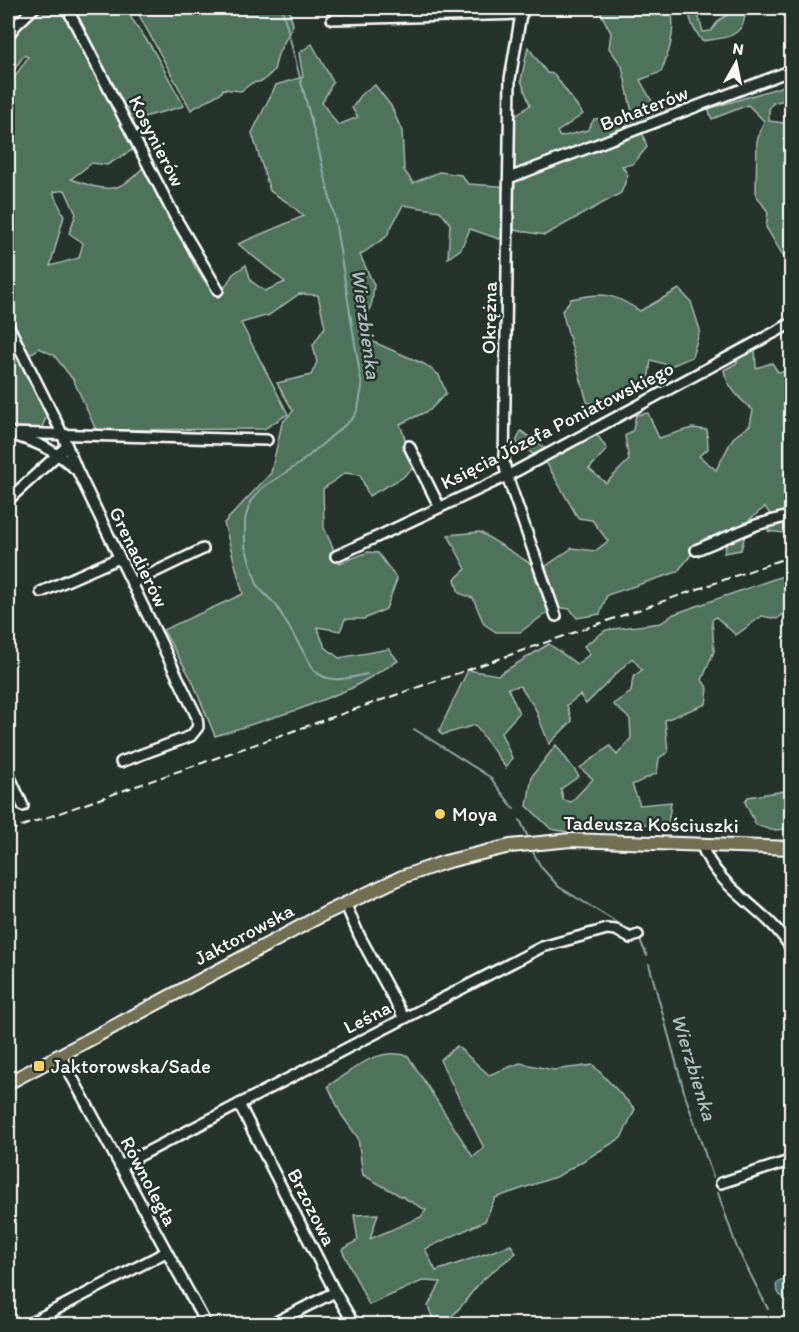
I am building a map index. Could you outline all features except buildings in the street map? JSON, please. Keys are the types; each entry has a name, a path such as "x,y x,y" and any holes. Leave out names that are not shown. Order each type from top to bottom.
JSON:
{"main road":[{"name":"Tadeusza Kościuszki","path":"510,846 571,840 792,848"},
{"name":"Jaktorowska","path":"8,1083 345,903 428,867 510,846"}],"street":[{"path":"8,36 34,8"},
{"name":"Kosynierów","path":"67,8 176,217 218,290"},
{"name":"Okrężna","path":"332,19 522,10 510,79 504,462 556,616"},
{"name":"Bohaterów","path":"509,178 792,70"},
{"name":"Księcia Józefa Poniatowskiego","path":"336,556 507,476 792,323"},
{"name":"Grenadierów","path":"8,325 197,717 198,727 191,736 121,762"},
{"path":"8,433 267,440"},
{"path":"8,433 38,443 58,454 77,470"},
{"path":"8,500 67,446"},
{"path":"409,446 439,506"},
{"path":"696,550 756,525 792,515"},
{"path":"132,583 203,549"},
{"path":"41,592 119,558"},
{"path":"8,772 23,806"},
{"path":"701,844 707,861 715,871 780,933 792,950"},
{"path":"345,903 359,935 404,1018"},
{"name":"Leśna","path":"120,1167 542,947 607,929 616,930 630,938 638,935"},
{"name":"Równoległa","path":"60,1055 206,1324"},
{"name":"Brzozowa","path":"239,1104 335,1292 354,1324"},
{"path":"721,1183 792,1160"},
{"path":"28,1324 166,1252"},
{"path":"272,1324 335,1292"}],"green space":[{"path":"41,8 135,8 125,9 152,48 184,106 122,123 134,149 107,165 92,163 71,179 94,186 112,188 128,181 146,164 196,269 218,298 233,274 246,265 251,281 265,291 285,282 238,244 304,216 270,191 252,133 276,85 303,77 299,53 312,44 333,82 322,103 338,125 358,117 352,108 362,94 375,85 391,106 402,131 404,170 413,183 439,172 461,175 468,184 512,187 513,118 530,105 521,80 528,47 547,73 554,74 583,114 557,132 560,137 588,130 594,119 633,117 622,66 609,48 611,33 598,8 696,8 703,32 711,31 719,20 735,10 745,16 740,29 730,36 702,41 693,27 688,11 672,13 671,43 661,72 640,80 654,105 676,113 642,131 647,147 633,164 622,166 628,175 621,193 545,235 514,230 499,239 470,229 461,249 448,258 450,224 440,211 403,205 386,237 360,255 374,285 372,302 364,325 371,341 424,364 439,375 446,393 430,410 400,424 414,467 402,478 369,496 360,475 345,473 323,489 324,528 340,563 368,552 378,553 397,579 386,609 364,619 345,619 340,631 317,627 325,647 339,658 389,649 398,661 352,688 300,709 215,736 192,680 163,630 243,594 224,523 271,473 282,423 293,411 277,383 311,375 317,362 313,345 325,327 318,295 299,294 269,315 241,323 288,414 264,429 96,430 74,381 54,355 39,348 27,357 48,414 41,429 8,428 8,311 11,308 13,293 8,288 8,87 28,57 24,55 8,79 10,38","holes":["65,190 76,214 69,233 83,243 79,258 50,266 64,216 53,192"]},
{"path":"135,8 289,8 293,25 278,54 274,70 263,81 252,83 241,91 223,89 222,92 191,110"},
{"path":"787,85 789,99 773,103 769,109 769,121 791,124 791,269 766,227 768,212 756,195 757,141 764,121 748,105 712,119 708,109"},
{"path":"679,289 691,302 700,330 692,357 671,366 651,360 648,382 606,408 587,402 562,311 571,299 592,295 615,297 640,311"},
{"path":"755,349 756,368 772,363 778,372 791,371 792,523 784,533 768,531 773,518 765,507 749,520 741,550 724,553 729,534 705,538 677,572 607,595 600,614 577,618 570,609 555,607 520,632 496,632 484,624 473,598 459,593 455,579 466,569 448,535 480,532 531,564 546,566 572,548 595,551 608,541 592,520 578,518 547,464 516,442 521,431 549,451 583,434 598,436 607,449 589,469 606,483 629,460 625,436 633,430 636,415 648,413 659,438 692,428 707,430 708,449 699,456 716,470 733,438 750,425 753,410 735,392 724,370 737,363 739,356"},
{"path":"791,573 791,617 786,612 777,619 762,616 736,635 716,617 712,620 714,651 702,680 708,689 706,704 665,720 668,752 659,758 657,773 632,785 640,805 671,802 668,825 606,823 573,833 551,829 527,806 532,776 556,745 579,776 561,789 563,800 571,802 593,779 580,768 610,746 617,755 631,738 630,719 613,704 631,692 633,677 642,670 632,658 586,704 580,695 567,705 572,721 549,744 535,708 520,686 508,688 519,713 501,733 512,758 506,768 475,725 442,735 439,731 468,670 498,675 549,644 577,664 590,654 584,646 606,630 661,623 674,614"},
{"path":"791,790 791,829 771,830 756,825 745,802 748,797"},
{"path":"457,1046 489,1075 520,1063 553,1070 593,1065 635,1109 621,1138 558,1176 495,1198 485,1221 425,1249 436,1271 511,1245 516,1253 483,1280 448,1320 435,1324 428,1306 441,1282 422,1281 369,1305 342,1250 358,1240 354,1215 378,1214 370,1239 421,1217 426,1210 363,1175 358,1138 341,1114 328,1086 376,1057 386,1054 408,1056 473,1157 484,1148 440,1060"}],"water":[{"path":"791,1277 791,1298 782,1297 776,1286 778,1282"}],"waterway":[{"name":"Wierzbienka","path":"282,8 335,220 362,387 358,409 353,418 299,464 262,488 250,502 245,520 245,546 258,587 276,605 314,670 332,679 367,674"},
{"name":"Wierzbienka","path":"414,729 490,777 514,809"},
{"name":"Wierzbienka","path":"520,820 527,835"},
{"name":"Wierzbienka","path":"533,852 541,867 559,887 631,931"},
{"name":"Wierzbienka","path":"640,940 647,956"},
{"name":"Wierzbienka","path":"649,964 685,1095 713,1177"},
{"name":"Wierzbienka","path":"718,1193 737,1248 768,1309"},
{"name":"Wierzbienka","path":"773,1320 775,1324"}],"railway":[{"path":"8,831 792,556"}],"place":[{"name":"Moya","path":"440,814"},
{"name":"Jaktorowska/Sade","path":"39,1066"}]}
